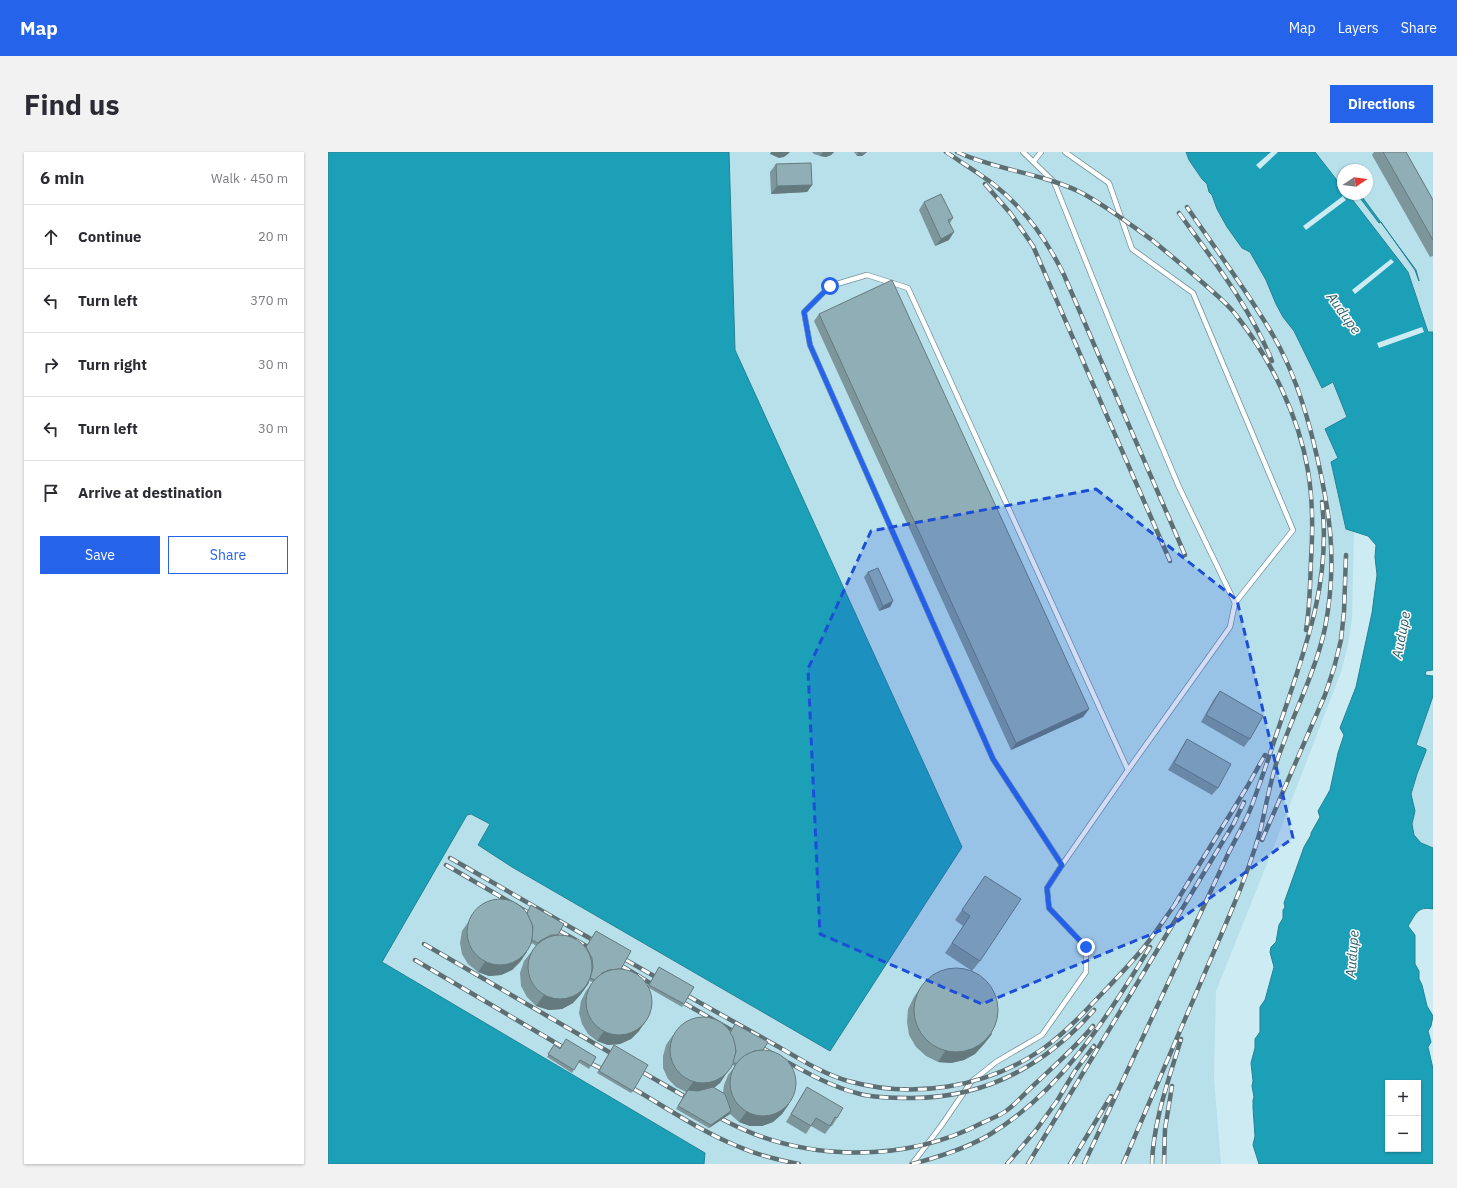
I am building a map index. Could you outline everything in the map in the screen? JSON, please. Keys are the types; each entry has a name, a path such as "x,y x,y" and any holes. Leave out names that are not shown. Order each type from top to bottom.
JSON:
{"lane":[{"path":"1023,152 1054,182 1179,488 1235,603"},
{"path":"1034,161 1041,152"},
{"path":"912,1164 941,1126 971,1082 996,1062 1042,1035 1086,972 1086,947 1049,908 1047,888 1128,770 1230,627 1235,603 1293,530 1192,293 1132,249 1108,183 1065,152"},
{"path":"1062,865 993,759 810,345 804,312 830,286 867,275 908,288 1128,770"}],"highlighted area":[{"path":"1096,489 1237,600 1293,838 1171,926 982,1004 820,934 808,669 871,531"}],"shaded area":[{"path":"729,152 1186,152 1189,160 1207,184 1209,192 1212,195 1217,209 1227,227 1242,248 1250,252 1266,280 1283,317 1294,331 1322,388 1333,382 1347,417 1325,429 1338,458 1346,529 1354,531 1352,619 1348,645 1341,672 1216,991 1214,1077 1221,1164 704,1164 705,1153 382,962 467,815 471,814 490,824 478,846 830,1051 884,676 735,350"},
{"path":"1315,152 1433,152 1433,332 1429,333 1408,272 1353,200 1373,200 1373,164 1337,164 1337,180"},
{"path":"1433,696 1433,848 1421,843 1414,835 1412,824 1414,818 1411,794 1425,749 1416,745"}],"water":[{"path":"328,152 729,152 735,350 962,847 830,1051 512,867 478,845 490,824 471,814 467,815 382,962 705,1153 704,1164 328,1164"},
{"name":"Audupe","path":"1186,152 1315,152 1337,180 1337,200 1353,200 1408,272 1428,332 1433,332 1433,670 1426,671 1425,675 1433,676 1433,696 1416,745 1426,749 1426,751 1411,794 1415,811 1412,824 1414,835 1421,843 1433,848 1433,909 1428,908 1420,910 1408,926 1415,935 1415,964 1419,971 1419,979 1427,1006 1433,1016 1431,1026 1428,1031 1431,1042 1428,1047 1433,1069 1433,1164 1259,1164 1253,1145 1255,1136 1251,1063 1255,1048 1255,1039 1260,1032 1260,1007 1265,1000 1274,967 1270,952 1271,947 1276,942 1279,925 1283,918 1283,910 1285,907 1284,903 1304,847 1320,817 1318,811 1330,790 1338,753 1344,735 1340,728 1356,687 1372,613 1377,575 1375,557 1376,545 1368,536 1346,529 1331,462 1338,458 1325,429 1347,417 1333,382 1322,388 1294,331 1283,317 1266,280 1250,252 1242,248 1227,227 1217,209 1212,195 1209,192 1207,184 1189,160"},
{"path":"1362,200 1364,200 1381,222 1379,223"},
{"path":"1390,235 1416,270 1419,281 1415,270"}],"pier":[{"path":"1271,152 1278,152 1260,169 1256,165"},
{"path":"1338,200 1346,200 1306,230 1303,226"},
{"path":"1391,259 1394,262 1355,294 1352,290"},
{"path":"1422,327 1424,332 1379,348 1377,343"}],"building":[{"path":"1383,152 1406,152 1433,200 1433,240"},
{"path":"811,163 812,185 777,186 776,164"},
{"path":"941,194 953,218 948,220 954,232 941,239 924,202"},
{"path":"892,280 1089,709 1016,743 819,314"},
{"path":"878,568 893,601 883,606 868,572"},
{"path":"1220,691 1263,716 1250,739 1206,715"},
{"path":"1187,739 1231,764 1218,788 1174,763"},
{"path":"985,876 1021,899 980,961 952,943 970,916 962,910"},
{"path":"500,899 513,902 523,909 530,919 533,932 530,945 523,955 513,962 500,965 487,962 477,955 470,945 467,932 470,919 477,909 487,902"},
{"path":"531,905 564,924 558,935 551,935 538,943 532,940 533,926 527,913"},
{"path":"596,931 631,951 621,969 609,970 602,973 595,980 590,978 593,968 592,958 586,947"},
{"path":"554,935 566,935 583,944 590,955 592,967 590,979 583,990 566,999 554,999 542,994 533,985 528,973 528,961 533,949 542,940"},
{"path":"659,967 694,987 684,1004 649,985"},
{"path":"956,968 972,971 986,980 995,994 998,1010 995,1026 986,1040 972,1049 956,1052 940,1049 926,1040 917,1026 914,1010 917,994 926,980 940,971"},
{"path":"619,969 631,972 642,979 649,990 652,1002 649,1014 642,1025 631,1032 619,1035 607,1032 596,1025 589,1014 586,1002 589,990 596,979 607,972"},
{"path":"703,1017 716,1020 726,1027 733,1037 736,1050 733,1063 726,1073 716,1080 703,1083 690,1080 680,1073 673,1063 670,1050 673,1037 680,1027 690,1020"},
{"path":"735,1024 768,1042 763,1050 755,1051 744,1057 737,1064 733,1062 736,1052 733,1037 730,1033"},
{"path":"566,1039 596,1057 591,1066 580,1060 574,1070 548,1054 554,1045 560,1049"},
{"path":"614,1045 648,1065 633,1091 599,1071"},
{"path":"763,1050 775,1053 786,1060 793,1071 796,1083 793,1095 786,1106 775,1113 763,1116 751,1113 740,1106 733,1095 730,1083 733,1071 740,1060 751,1053"},
{"path":"713,1087 725,1094 731,1111 711,1125 678,1106 688,1090 698,1091"},
{"path":"807,1087 843,1108 837,1118 835,1117 830,1126 816,1118 811,1126 791,1114"}],"railway":[{"path":"946,152 1003,192 1024,213 1050,249 1064,275 1185,555"},
{"path":"957,152 987,163 1050,180 1080,192 1116,214 1152,240 1229,306 1236,315 1260,350 1281,388 1298,429 1304,450 1312,504 1310,595 1306,630"},
{"path":"985,184 1011,214 1033,246 1170,561"},
{"path":"1123,1164 1239,893 1247,871 1261,828 1277,761 1321,645 1329,603 1331,580 1328,513 1320,468 1293,376 1281,350 1264,320 1243,287 1187,207"},
{"path":"1179,213 1218,266 1242,303 1272,361"},
{"path":"1084,1164 1228,854 1248,816 1259,787 1300,663 1315,611 1323,558 1324,530 1322,502"},
{"path":"1262,840 1325,695 1334,668 1341,640 1344,612 1346,555"},
{"path":"1175,904 1265,755"},
{"path":"1028,1164 1234,823 1244,802"},
{"path":"450,858 591,939"},
{"path":"446,865 527,912"},
{"path":"688,996 812,1066 839,1078 873,1086 898,1089 923,1089 948,1086 972,1081 996,1073 1019,1063 1055,1040 1132,961 1179,899"},
{"path":"560,931 586,946"},
{"path":"424,944 609,1052"},
{"path":"912,1164 952,1152 980,1140 1015,1117 1038,1097 1060,1075 1099,1026 1150,947"},
{"path":"415,960 561,1046"},
{"path":"626,960 654,976"},
{"path":"622,966 650,983"},
{"path":"684,1003 731,1030"},
{"path":"764,1049 822,1080 860,1094 892,1098 938,1096 964,1092 989,1085 1012,1075 1035,1062 1056,1047 1094,1010"},
{"path":"722,1119 752,1133 784,1144 818,1150 852,1152 886,1151 919,1146 951,1136 1006,1111 1065,1056 1093,1026"},
{"path":"1152,1164 1158,1117 1181,1039"},
{"path":"1007,1164 1036,1130 1057,1101 1075,1071 1094,1046"},
{"path":"592,1064 600,1068"},
{"path":"644,1073 684,1096"},
{"path":"1164,1164 1165,1129 1172,1086"},
{"path":"634,1089 698,1127 724,1140 760,1155 799,1164"},
{"path":"1070,1164 1111,1096"}],"route":[{"path":"830,286 804,312 810,345 993,759 1062,865 1047,888 1049,908 1086,947"}]}
